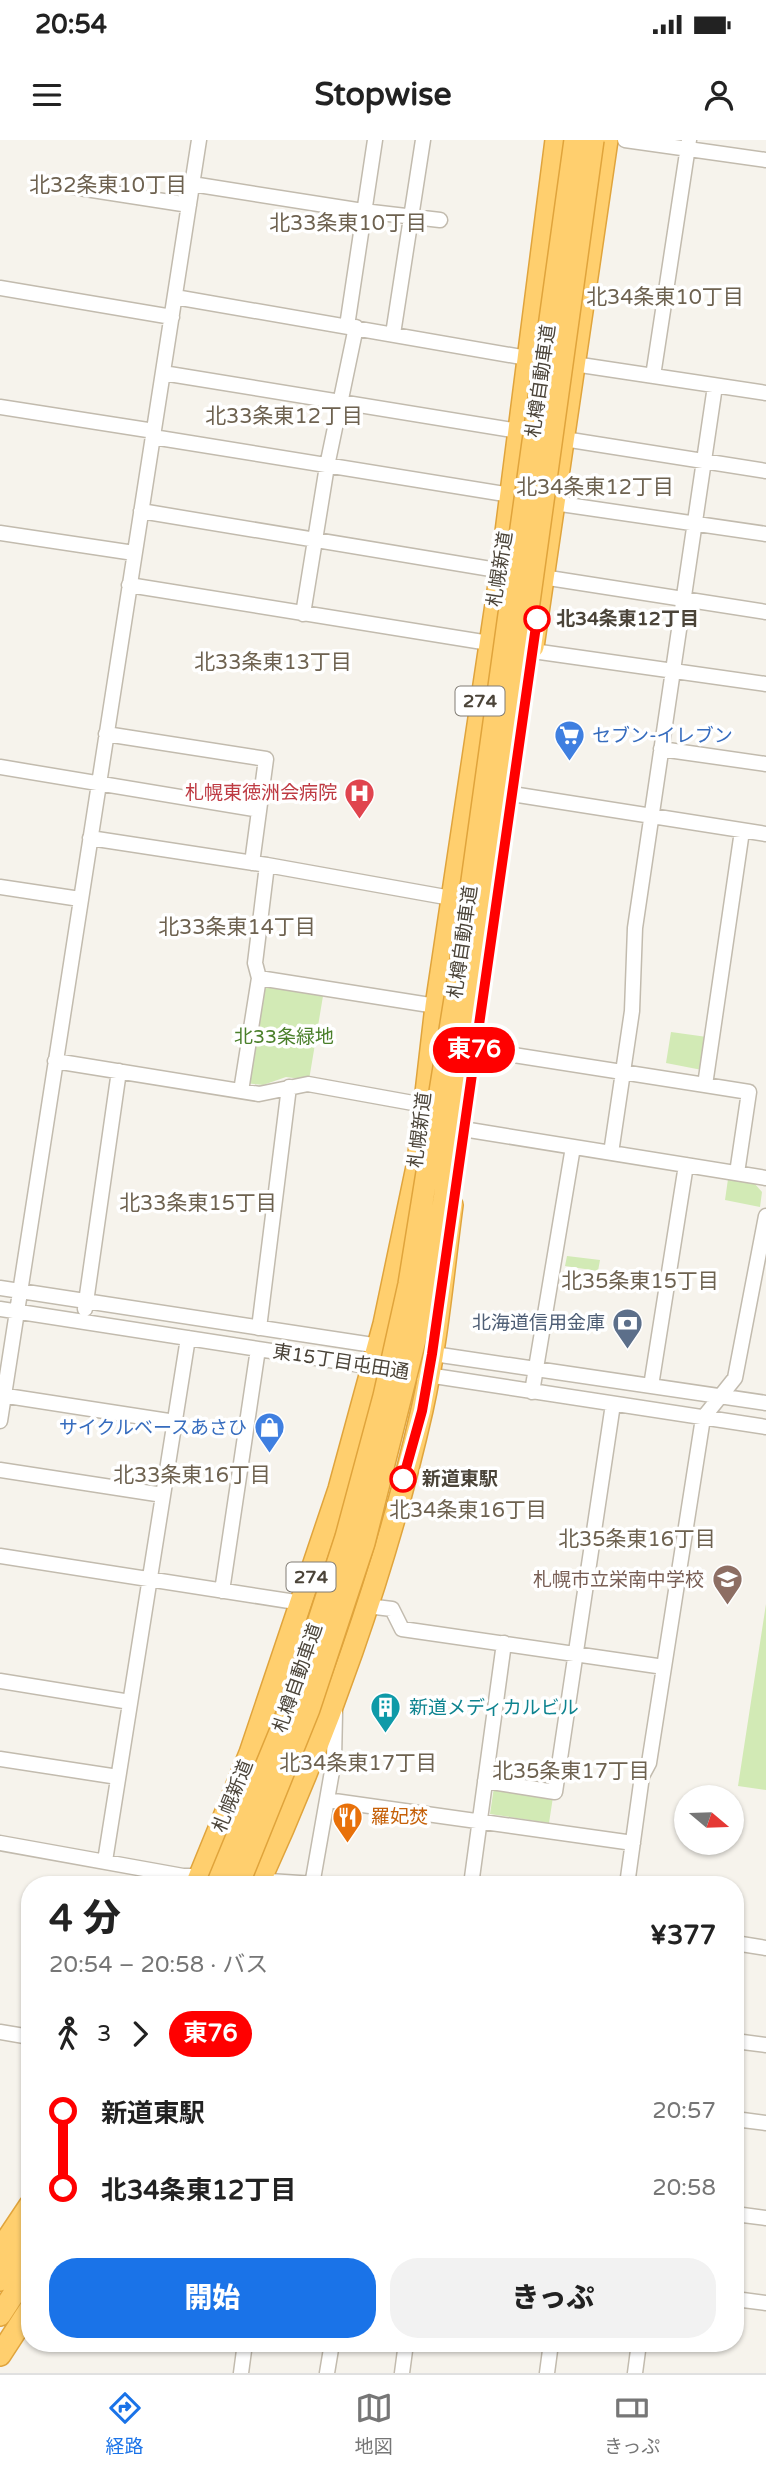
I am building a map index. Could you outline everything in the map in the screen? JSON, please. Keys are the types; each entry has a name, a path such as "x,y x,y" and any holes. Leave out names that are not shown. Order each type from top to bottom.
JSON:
{"highway":[{"name":"札幌新道","path":"206,1876 339,1489 378,1345 418,1162 436,1006 501,571 556,140"},
{"name":"札樽自動車道","path":"207,1876 292,1703 346,1537 384,1396 409,1284 426,1197 459,974 575,140"},
{"name":"札樽自動車道","path":"242,1876 309,1709 364,1543 428,1288 444,1200 490,883 593,140"},
{"name":"274","path":"261,1876 367,1606 422,1411 429,1376 607,140"},
{"path":"0,2280 10,2237 21,2219"},
{"path":"0,2315 21,2283"},
{"path":"0,2355 21,2323"}],"street":[{"path":"0,1421 199,140"},
{"path":"303,614 327,466 342,402 363,211 375,140"},
{"path":"393,334 424,140"},
{"path":"625,140 688,144 766,160"},
{"path":"653,376 688,144"},
{"path":"47,183 189,205"},
{"path":"192,184 363,211 440,220"},
{"path":"0,288 172,317"},
{"path":"175,297 527,358"},
{"path":"575,364 766,393"},
{"path":"163,373 519,431"},
{"path":"611,1153 632,1011 635,928 715,386"},
{"path":"0,407 327,466 511,495"},
{"path":"564,439 766,471"},
{"path":"554,503 766,534"},
{"path":"141,511 766,612"},
{"path":"0,533 134,553"},
{"path":"129,585 489,643"},
{"path":"533,651 766,684"},
{"path":"106,734 266,759 251,863"},
{"path":"661,749 766,764"},
{"path":"0,767 259,810"},
{"path":"512,794 766,834"},
{"path":"705,1085 742,831"},
{"path":"90,838 267,865 452,898"},
{"path":"241,1091 259,978 255,963 267,865"},
{"path":"0,887 80,899"},
{"path":"259,978 436,1006"},
{"path":"475,1049 749,1092 737,1173"},
{"path":"55,1061 259,1094 308,1084 424,1105"},
{"path":"83,1321 119,1071"},
{"path":"259,1328 289,1087"},
{"path":"463,1129 766,1178"},
{"path":"533,1392 573,1147"},
{"path":"651,1386 686,1165"},
{"path":"628,1876 642,1776 649,1763 703,1418 735,1378 766,1216"},
{"name":"東15丁目屯田通","path":"0,1288 766,1403"},
{"name":"東15丁目屯田通","path":"0,1309 766,1427"},
{"path":"105,1861 188,1338"},
{"path":"222,1591 258,1349"},
{"path":"2,1396 175,1422"},
{"path":"485,1781 555,1792 613,1404"},
{"path":"0,1469 163,1495"},
{"path":"0,1556 302,1603"},
{"path":"367,1606 392,1609 402,1629 664,1667"},
{"path":"472,1876 504,1643"},
{"path":"0,1681 130,1702"},
{"path":"313,1876 334,1760 336,1690"},
{"path":"0,1759 118,1777"},
{"path":"327,1800 633,1843"},
{"path":"0,1843 176,1876"},
{"path":"744,1944 766,1948"},
{"path":"0,2032 21,2036"},
{"path":"744,2042 766,2045"},
{"path":"744,2120 766,2123"},
{"path":"744,2215 766,2218"},
{"path":"744,2300 766,2303"},
{"path":"241,2373 244,2352"},
{"path":"327,2373 330,2352"},
{"path":"401,2373 404,2352"},
{"path":"547,2373 550,2352"},
{"path":"639,2352 639,2373"}],"green space":[{"name":"北33条緑地","path":"260,986 323,996 309,1080 286,1077 263,1085 245,1083"},
{"path":"671,1032 707,1037 702,1070 666,1063"},
{"path":"728,1179 755,1184 762,1192 760,1207 725,1200"},
{"path":"567,1256 600,1260 598,1271 565,1266"},
{"path":"766,1604 766,1790 738,1785"},
{"path":"494,1787 553,1797 549,1823 490,1814"}],"bus line":[{"name":"東76","path":"403,1479 422,1411 432,1354 537,619"}],"place":[{"name":"北34条東12丁目","path":"537,619"},
{"name":"セブン-イレブン","path":"569,763"},
{"name":"札幌東徳洲会病院","path":"360,820"},
{"name":"北海道信用金庫","path":"628,1350"},
{"name":"サイクルベースあさひ","path":"270,1455"},
{"name":"新道東駅","path":"403,1479"},
{"name":"札幌市立栄南中学校","path":"727,1607"},
{"name":"新道メディカルビル","path":"386,1735"},
{"name":"羅妃焚","path":"348,1844"}],"district":[{"name":"北32条東10丁目","path":"108,185"},
{"name":"北33条東10丁目","path":"348,223"},
{"name":"北34条東10丁目","path":"665,297"},
{"name":"北33条東12丁目","path":"284,416"},
{"name":"北34条東12丁目","path":"595,487"},
{"name":"北33条東13丁目","path":"273,662"},
{"name":"北33条東14丁目","path":"237,927"},
{"name":"北33条東15丁目","path":"198,1203"},
{"name":"北35条東15丁目","path":"640,1281"},
{"name":"北33条東16丁目","path":"192,1475"},
{"name":"北34条東16丁目","path":"468,1510"},
{"name":"北35条東16丁目","path":"637,1539"},
{"name":"北34条東17丁目","path":"358,1763"},
{"name":"北35条東17丁目","path":"571,1771"}]}
